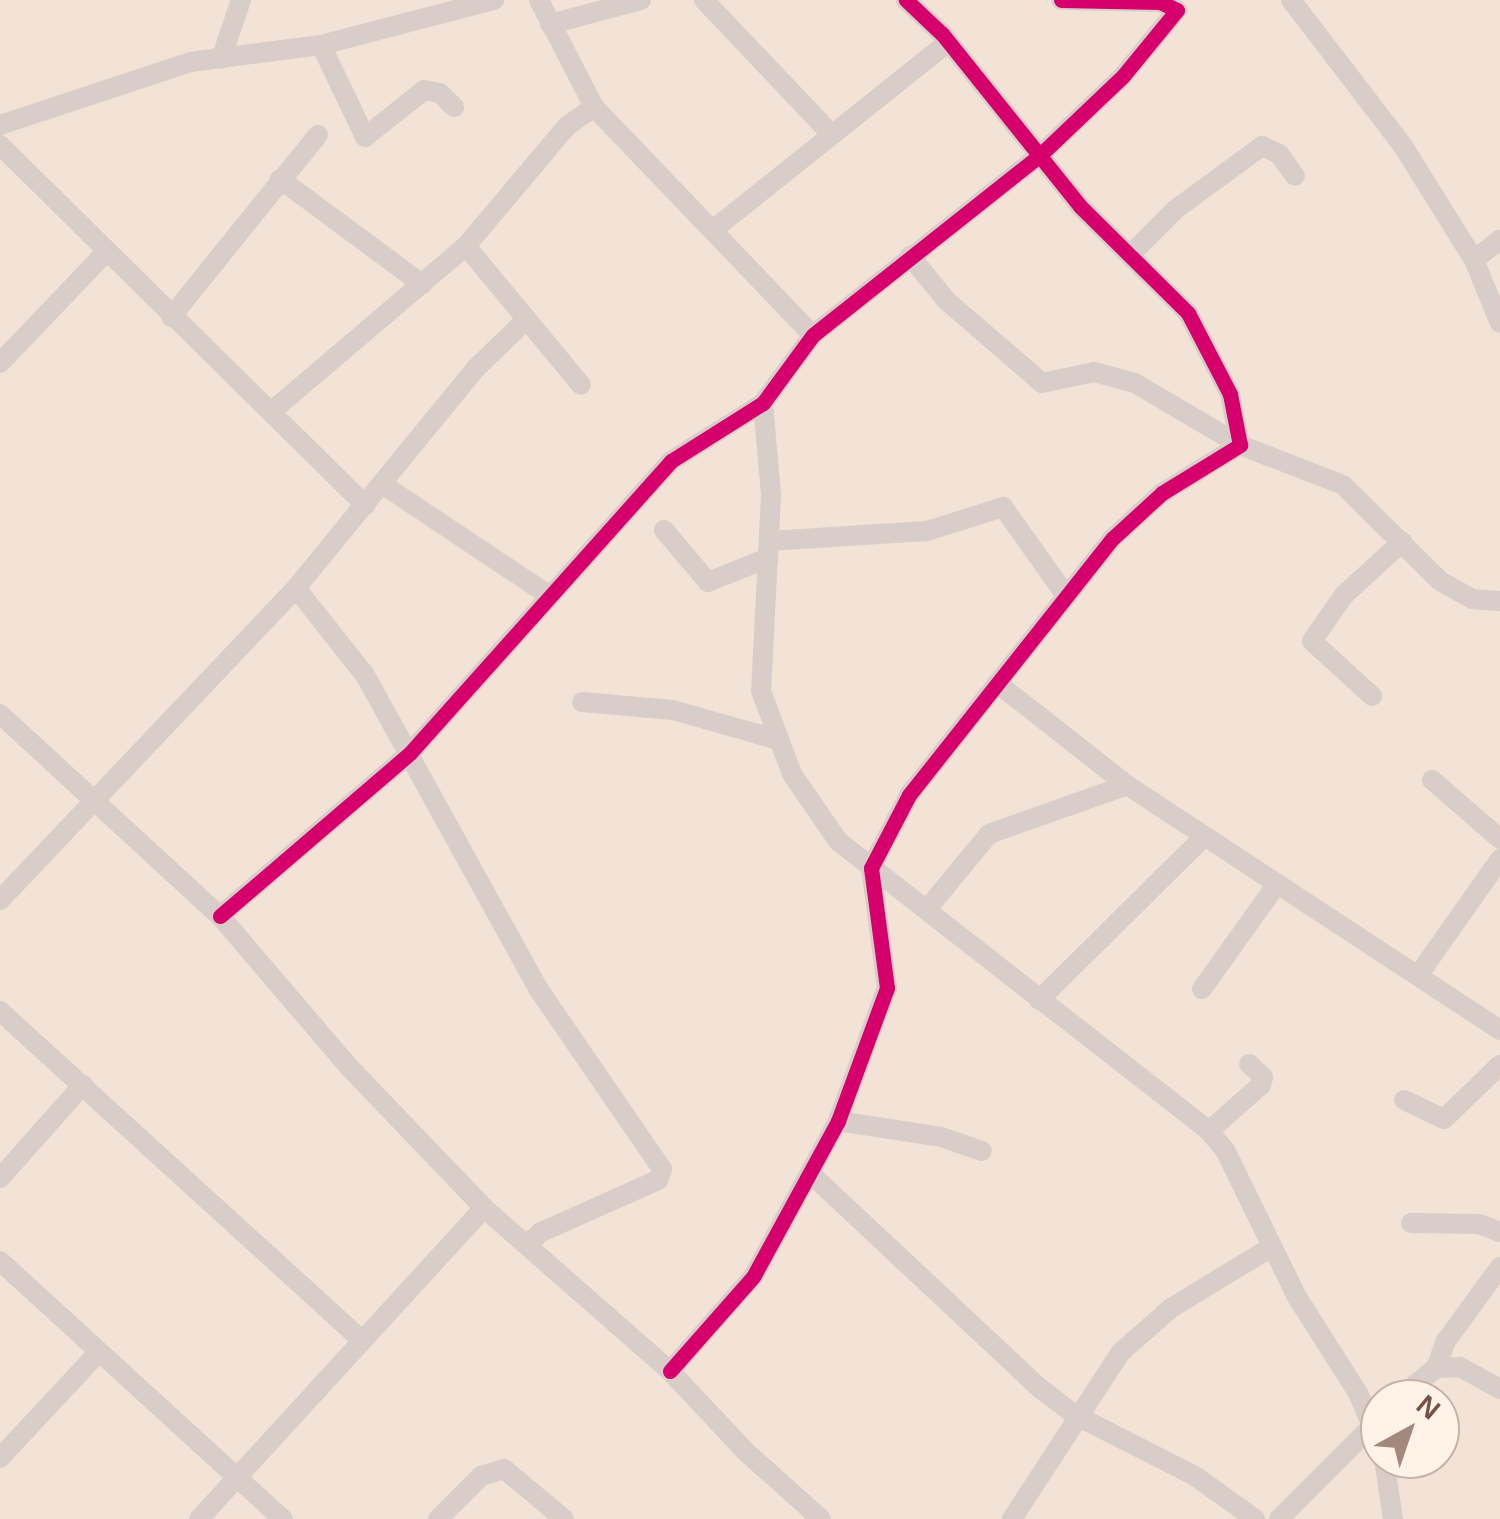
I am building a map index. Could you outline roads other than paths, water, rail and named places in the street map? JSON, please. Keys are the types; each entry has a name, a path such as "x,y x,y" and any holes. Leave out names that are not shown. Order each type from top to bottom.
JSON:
{"street":[{"path":"220,60 242,0"},
{"path":"0,125 190,62 321,45 494,0"},
{"path":"539,0 594,107 814,335"},
{"path":"550,24 640,0"},
{"path":"704,0 830,133"},
{"path":"906,0 948,42 1080,206 1188,313 1213,354 1240,445"},
{"path":"220,916 410,753 672,461 763,403 814,335 1040,155 1123,76 1177,10 1160,2 1061,0"},
{"path":"1291,0 1403,146 1474,260 1500,323"},
{"path":"714,229 948,42"},
{"path":"321,45 365,137 424,90 440,93 454,107"},
{"path":"272,410 466,246 568,126 594,107"},
{"path":"171,317 318,135"},
{"path":"0,145 104,254 272,410 365,504"},
{"path":"1132,254 1176,208 1250,152 1270,146 1295,176"},
{"path":"280,179 422,284"},
{"path":"1474,260 1500,240"},
{"path":"466,246 580,385"},
{"path":"0,363 104,254"},
{"path":"910,256 980,333 1042,383 1113,374 1240,445 1344,486 1456,592 1500,601"},
{"path":"0,900 91,797 296,588 475,369 527,319"},
{"path":"763,403 768,549 762,690 775,738 814,811 872,868 1209,1131 1226,1150 1270,1248 1360,1399"},
{"path":"670,1370 753,1277 813,1176 838,1121 886,988 872,868 910,795 996,683 1137,513 1240,445"},
{"path":"382,484 550,596"},
{"path":"664,530 708,582 768,549 927,531 1003,508 1067,597"},
{"path":"1372,696 1312,641 1344,595 1402,542"},
{"path":"296,588 365,676 539,990 662,1169 658,1180 541,1232 528,1244"},
{"path":"996,683 1126,784 1500,1030"},
{"path":"582,702 673,710 775,738"},
{"path":"0,714 220,916 349,1067 484,1208 670,1370 745,1451 821,1519"},
{"path":"1432,780 1500,839"},
{"path":"927,909 990,834 1126,784"},
{"path":"1038,1000 1204,837"},
{"path":"1419,974 1500,859"},
{"path":"1202,989 1278,884"},
{"path":"0,1011 362,1340"},
{"path":"1209,1131 1261,1084 1264,1077 1249,1064"},
{"path":"1404,1100 1444,1119 1500,1065"},
{"path":"0,1178 83,1086"},
{"path":"838,1121 941,1137 982,1151"},
{"path":"813,1176 915,1277 1075,1415 1195,1476 1255,1519"},
{"path":"199,1519 484,1208"},
{"path":"1411,1223 1479,1224 1500,1232"},
{"path":"1012,1519 1075,1415 1121,1352 1171,1308 1270,1248"},
{"path":"0,1261 283,1519"},
{"path":"1422,1379 1436,1368 1446,1341 1500,1267"},
{"path":"0,1458 98,1352"},
{"path":"1436,1368 1460,1367 1500,1389"},
{"path":"1279,1519 1360,1445"},
{"path":"438,1519 482,1476 504,1468 564,1519"},
{"path":"1387,1479 1393,1519"}]}
